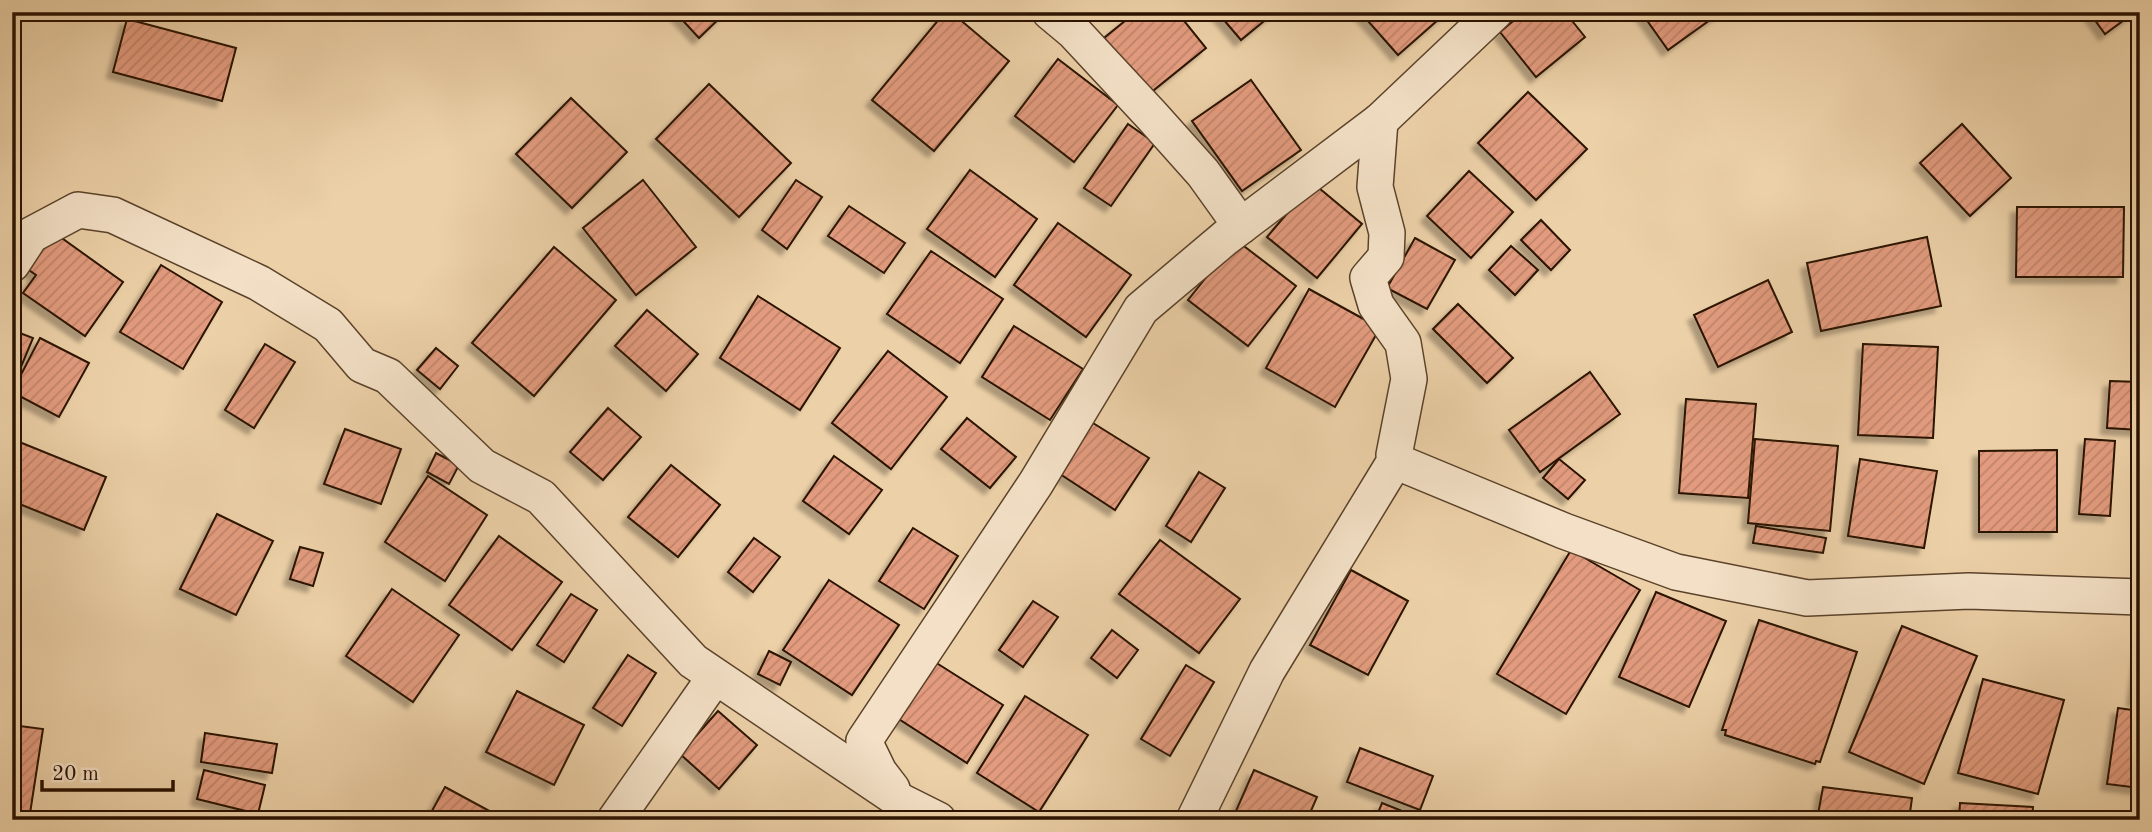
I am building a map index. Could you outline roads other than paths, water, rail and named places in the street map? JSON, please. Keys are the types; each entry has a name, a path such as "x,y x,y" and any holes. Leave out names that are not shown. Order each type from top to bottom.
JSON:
{"street":[{"path":"1050,12 1074,32 1203,173 1241,226"},
{"path":"902,811 878,772 864,741 1036,483 1141,309 1241,226 1380,121 1495,12"},
{"path":"1194,820 1267,671 1395,461 1409,379 1403,343 1376,305 1368,278 1386,257 1387,233 1375,187 1380,121"},
{"path":"12,264 31,235 78,210 113,215 259,283 328,325 362,365 388,376 482,466 541,497 693,661 902,811 938,820"},
{"path":"1395,461 1564,531 1676,572 1807,598 1969,591 2140,597"},
{"path":"615,820 715,677"}]}
